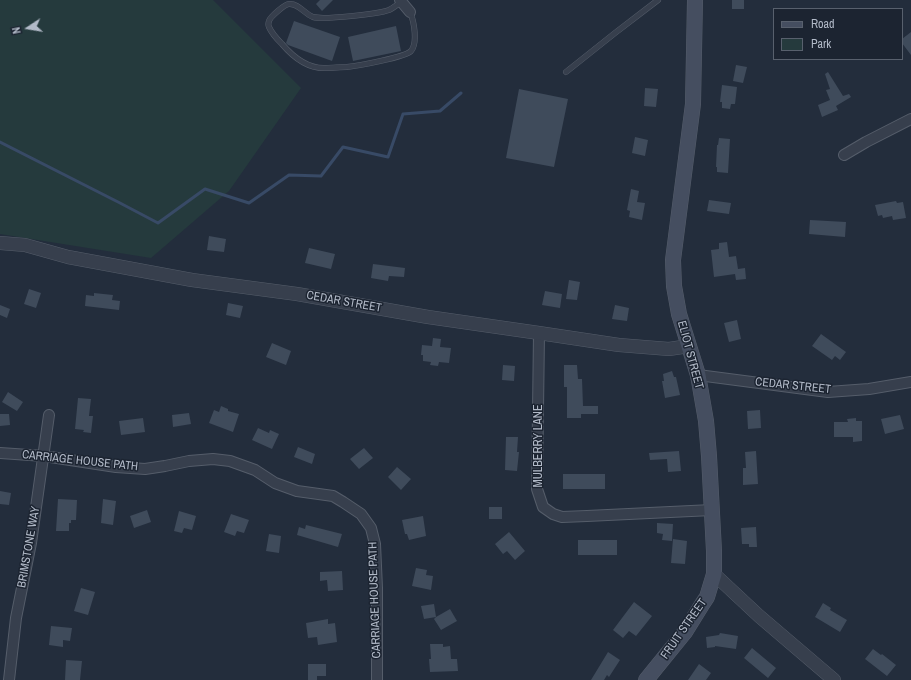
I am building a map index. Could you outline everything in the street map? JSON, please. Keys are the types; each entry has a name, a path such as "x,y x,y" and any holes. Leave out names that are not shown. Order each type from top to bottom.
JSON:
{"main road":[{"name":"ELIOT STREET","path":"695,0 693,104 673,260 674,286 678,306 698,375 706,421 712,510 714,574"},
{"name":"FRUIT STREET","path":"646,680 685,632 707,597 714,574"}],"street":[{"path":"401,1 410,12"},
{"path":"844,155 911,119"},
{"name":"CEDAR STREET","path":"0,242 25,245 68,257 192,280 297,294 428,317 619,345 669,349 689,346"},
{"name":"MULBERRY LANE","path":"539,333 537,488 543,507 553,514 562,517 712,510"},
{"name":"CEDAR STREET","path":"698,375 828,392 869,389 911,382"},
{"name":"BRIMSTONE WAY","path":"9,680 16,618 31,543 49,415"},
{"name":"CARRIAGE HOUSE PATH","path":"0,453 44,456 116,467 144,469 189,461 213,459 230,461 255,470 275,483 297,491 333,496 343,502 361,514 371,528 375,544 377,588 377,680"},
{"path":"714,574 759,616 834,680"}],"lane":[{"path":"566,72 658,0"},
{"path":"401,1 393,8 380,12 353,16 320,18 312,17 295,6 289,4 284,6 271,17 268,24 272,33 284,46 296,58 308,65 324,68 352,66 400,56 410,52 414,46 415,38 410,12"}],"green space":[{"path":"0,0 213,0 301,88 229,191 151,258 0,234"}],"building":[{"path":"320,0 333,0 322,11 316,4"},
{"path":"732,0 744,0 744,9 732,9"},
{"path":"294,21 340,37 332,61 286,43"},
{"path":"396,26 401,51 353,61 348,37"},
{"path":"911,32 911,55 903,44 903,38"},
{"path":"736,65 747,67 743,83 733,81"},
{"path":"828,72 843,96 849,94 851,97 836,106 838,110 822,117 818,105 830,100 826,90 830,89 825,74"},
{"path":"722,85 737,87 735,104 731,104 730,109 722,108 722,102 720,102"},
{"path":"645,88 658,89 656,107 644,106"},
{"path":"519,89 568,99 554,167 506,158"},
{"path":"635,137 648,140 645,156 632,153"},
{"path":"719,138 730,139 728,173 717,172 717,145"},
{"path":"631,189 639,191 637,202 645,203 642,220 629,217 630,211 627,210"},
{"path":"709,200 731,203 729,214 707,211"},
{"path":"896,201 897,203 903,202 906,218 893,220 892,216 883,218 882,215 878,216 875,205"},
{"path":"810,220 846,222 845,237 809,234"},
{"path":"209,236 226,239 224,252 207,250"},
{"path":"727,242 729,257 736,256 738,269 745,268 746,279 736,280 735,274 714,277 711,250 719,249 719,243"},
{"path":"309,248 335,254 331,269 305,263"},
{"path":"373,264 405,268 404,277 389,276 388,281 371,278"},
{"path":"569,280 580,282 577,300 566,299"},
{"path":"29,289 41,293 36,308 24,304"},
{"path":"545,291 562,294 560,308 542,305"},
{"path":"94,293 113,295 112,300 120,301 119,310 85,306 86,295 94,296"},
{"path":"228,303 243,306 240,318 226,315"},
{"path":"0,305 10,309 7,318 0,315"},
{"path":"615,305 629,308 627,321 612,319"},
{"path":"737,320 741,339 729,342 724,323"},
{"path":"821,334 846,352 840,360 835,356 832,360 812,346"},
{"path":"433,338 441,339 440,347 451,348 449,363 439,362 438,366 430,365 431,362 423,361 423,355 421,355 422,345 432,346"},
{"path":"272,343 291,351 286,365 266,357"},
{"path":"503,365 515,366 514,381 502,380"},
{"path":"564,365 577,365 578,379 582,379 583,406 598,406 598,414 581,414 581,418 567,418 567,387 564,387"},
{"path":"672,371 674,377 676,377 680,395 665,398 662,381 664,381 663,374"},
{"path":"8,392 23,402 17,411 2,402"},
{"path":"78,398 91,399 89,416 93,416 91,433 83,432 84,430 75,429"},
{"path":"221,406 228,409 228,411 239,414 233,432 209,423 214,410 219,412"},
{"path":"760,410 761,428 748,429 747,411"},
{"path":"189,413 191,424 173,427 172,415"},
{"path":"0,414 9,414 10,425 0,426"},
{"path":"900,415 904,429 885,434 881,419"},
{"path":"143,418 145,432 121,435 119,421"},
{"path":"856,418 856,421 862,421 862,441 853,442 853,437 834,437 834,422 848,422 847,419"},
{"path":"258,428 269,433 270,430 279,434 272,449 252,440"},
{"path":"506,437 518,437 517,452 519,452 517,471 505,470"},
{"path":"298,447 315,454 312,464 294,457"},
{"path":"364,448 373,458 359,469 350,459"},
{"path":"679,451 681,471 668,472 667,459 650,460 649,453"},
{"path":"756,451 758,484 743,485 743,468 746,468 745,452"},
{"path":"397,467 411,479 401,490 388,477"},
{"path":"563,474 605,474 605,489 563,489"},
{"path":"0,491 11,493 9,505 0,504"},
{"path":"58,499 77,500 76,520 71,520 71,523 69,523 69,531 56,531"},
{"path":"103,499 116,501 113,525 101,523"},
{"path":"489,507 502,507 502,519 489,519"},
{"path":"147,510 151,522 134,528 130,516"},
{"path":"179,511 196,516 192,530 184,528 182,533 174,531"},
{"path":"231,514 249,520 244,533 237,531 235,536 224,532"},
{"path":"423,516 426,536 409,540 407,534 405,534 402,520"},
{"path":"657,523 673,524 672,541 662,540 663,534 657,533"},
{"path":"306,525 342,534 338,547 297,535 299,527 305,529"},
{"path":"756,527 757,547 749,547 749,544 742,544 741,528"},
{"path":"509,532 525,551 515,560 507,551 503,554 495,544"},
{"path":"269,534 281,536 279,553 266,551"},
{"path":"673,539 687,541 685,564 671,563"},
{"path":"578,540 617,540 617,555 578,555"},
{"path":"416,568 427,570 426,575 433,576 431,590 412,586"},
{"path":"342,571 343,590 328,591 327,580 320,581 320,572"},
{"path":"81,588 95,592 88,615 74,611"},
{"path":"634,602 652,616 636,636 629,631 623,638 613,630"},
{"path":"823,603 831,608 830,610 847,620 840,632 815,617"},
{"path":"434,604 436,617 424,619 421,606"},
{"path":"450,609 457,621 441,630 434,619"},
{"path":"328,619 328,624 335,623 337,642 318,645 317,637 308,638 306,623"},
{"path":"51,626 72,628 70,641 63,640 63,647 49,645"},
{"path":"720,633 738,636 736,649 715,646 707,648 706,637 719,635"},
{"path":"430,644 443,644 443,647 450,646 451,659 457,659 458,671 430,672"},
{"path":"752,648 776,668 768,678 744,658"},
{"path":"873,649 896,665 887,676 865,659"},
{"path":"608,652 620,660 609,677 607,675 604,680 591,680"},
{"path":"66,660 82,661 80,680 65,680"},
{"path":"308,664 326,664 326,676 317,676 317,680 308,680"},
{"path":"699,664 711,673 706,680 688,680"}],"waterway":[{"path":"0,142 158,223 205,189 249,203 289,175 321,176 343,147 388,157 403,114 440,111 461,93"}]}
